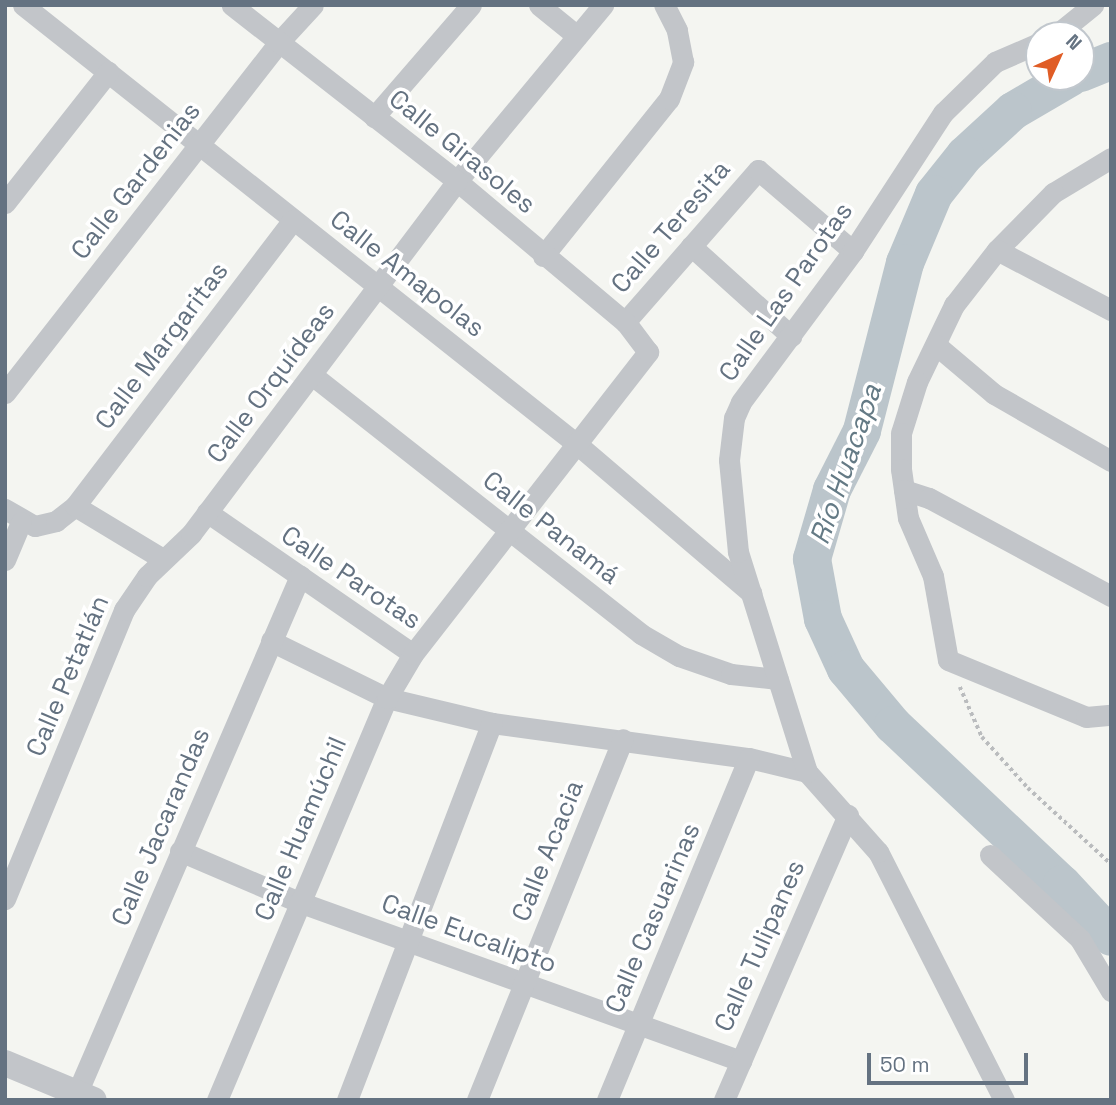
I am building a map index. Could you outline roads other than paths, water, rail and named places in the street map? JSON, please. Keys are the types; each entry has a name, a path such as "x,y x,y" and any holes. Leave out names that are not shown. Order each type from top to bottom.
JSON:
{"street":[{"path":"5,10 9,5"},
{"name":"Calle Amapolas","path":"23,5 578,445 751,593"},
{"name":"Calle Girasoles","path":"232,5 457,181 543,256 625,322 648,352 578,445"},
{"name":"Calle Gardenias","path":"5,393 279,42 313,5"},
{"path":"374,117 471,5"},
{"path":"539,5 577,36"},
{"name":"Calle Orquídeas","path":"207,512 379,288 457,181 603,5"},
{"path":"543,256 669,99 683,62 677,30 664,5"},
{"path":"1073,21 1093,5"},
{"name":"Calle Las Parotas","path":"751,593 737,552 729,460 734,418 853,251 943,113 995,62 1025,49"},
{"path":"5,203 108,72"},
{"path":"1111,159 1054,193 997,250 954,305 917,382 901,433 908,518 933,576 948,660 1086,717 1111,715"},
{"name":"Calle Teresita","path":"625,322 758,170 853,251"},
{"name":"Calle Margaritas","path":"75,506 293,219"},
{"path":"691,246 791,336"},
{"path":"997,250 1111,310"},
{"path":"936,345 994,394 1111,461"},
{"name":"Calle Panamá","path":"312,375 640,634 679,656 731,674 778,678"},
{"path":"413,654 578,445"},
{"path":"904,490 929,498 1111,596"},
{"path":"5,560 13,515 35,526 56,521 75,506 163,559 207,512"},
{"name":"Calle Parotas","path":"207,512 413,654 387,698"},
{"name":"Calle Petatlán","path":"5,899 124,610 163,559"},
{"name":"Calle Jacarandas","path":"82,1097 180,851 300,576"},
{"path":"751,593 807,772 848,815 878,852 1004,1100"},
{"path":"271,641 387,698 492,723 749,758 807,772"},
{"name":"Calle Huamúchil","path":"217,1100 387,698"},
{"path":"347,1100 492,723"},
{"name":"Calle Acacia","path":"477,1100 623,739"},
{"name":"Calle Casuarinas","path":"607,1100 749,758"},
{"name":"Calle Tulipanes","path":"724,1100 848,815"},
{"name":"Calle Eucalipto","path":"180,851 299,902 741,1061"},
{"path":"990,855 1080,939 1111,991"},
{"path":"5,1063 82,1097"}],"waterway":[{"name":"Río Huacapa","path":"1095,67 1111,61"},
{"name":"Río Huacapa","path":"1047,91 1013,111 965,155 934,194 905,263 862,431 832,490 812,559 823,619 846,669 893,725 1062,884 1111,937"}]}
